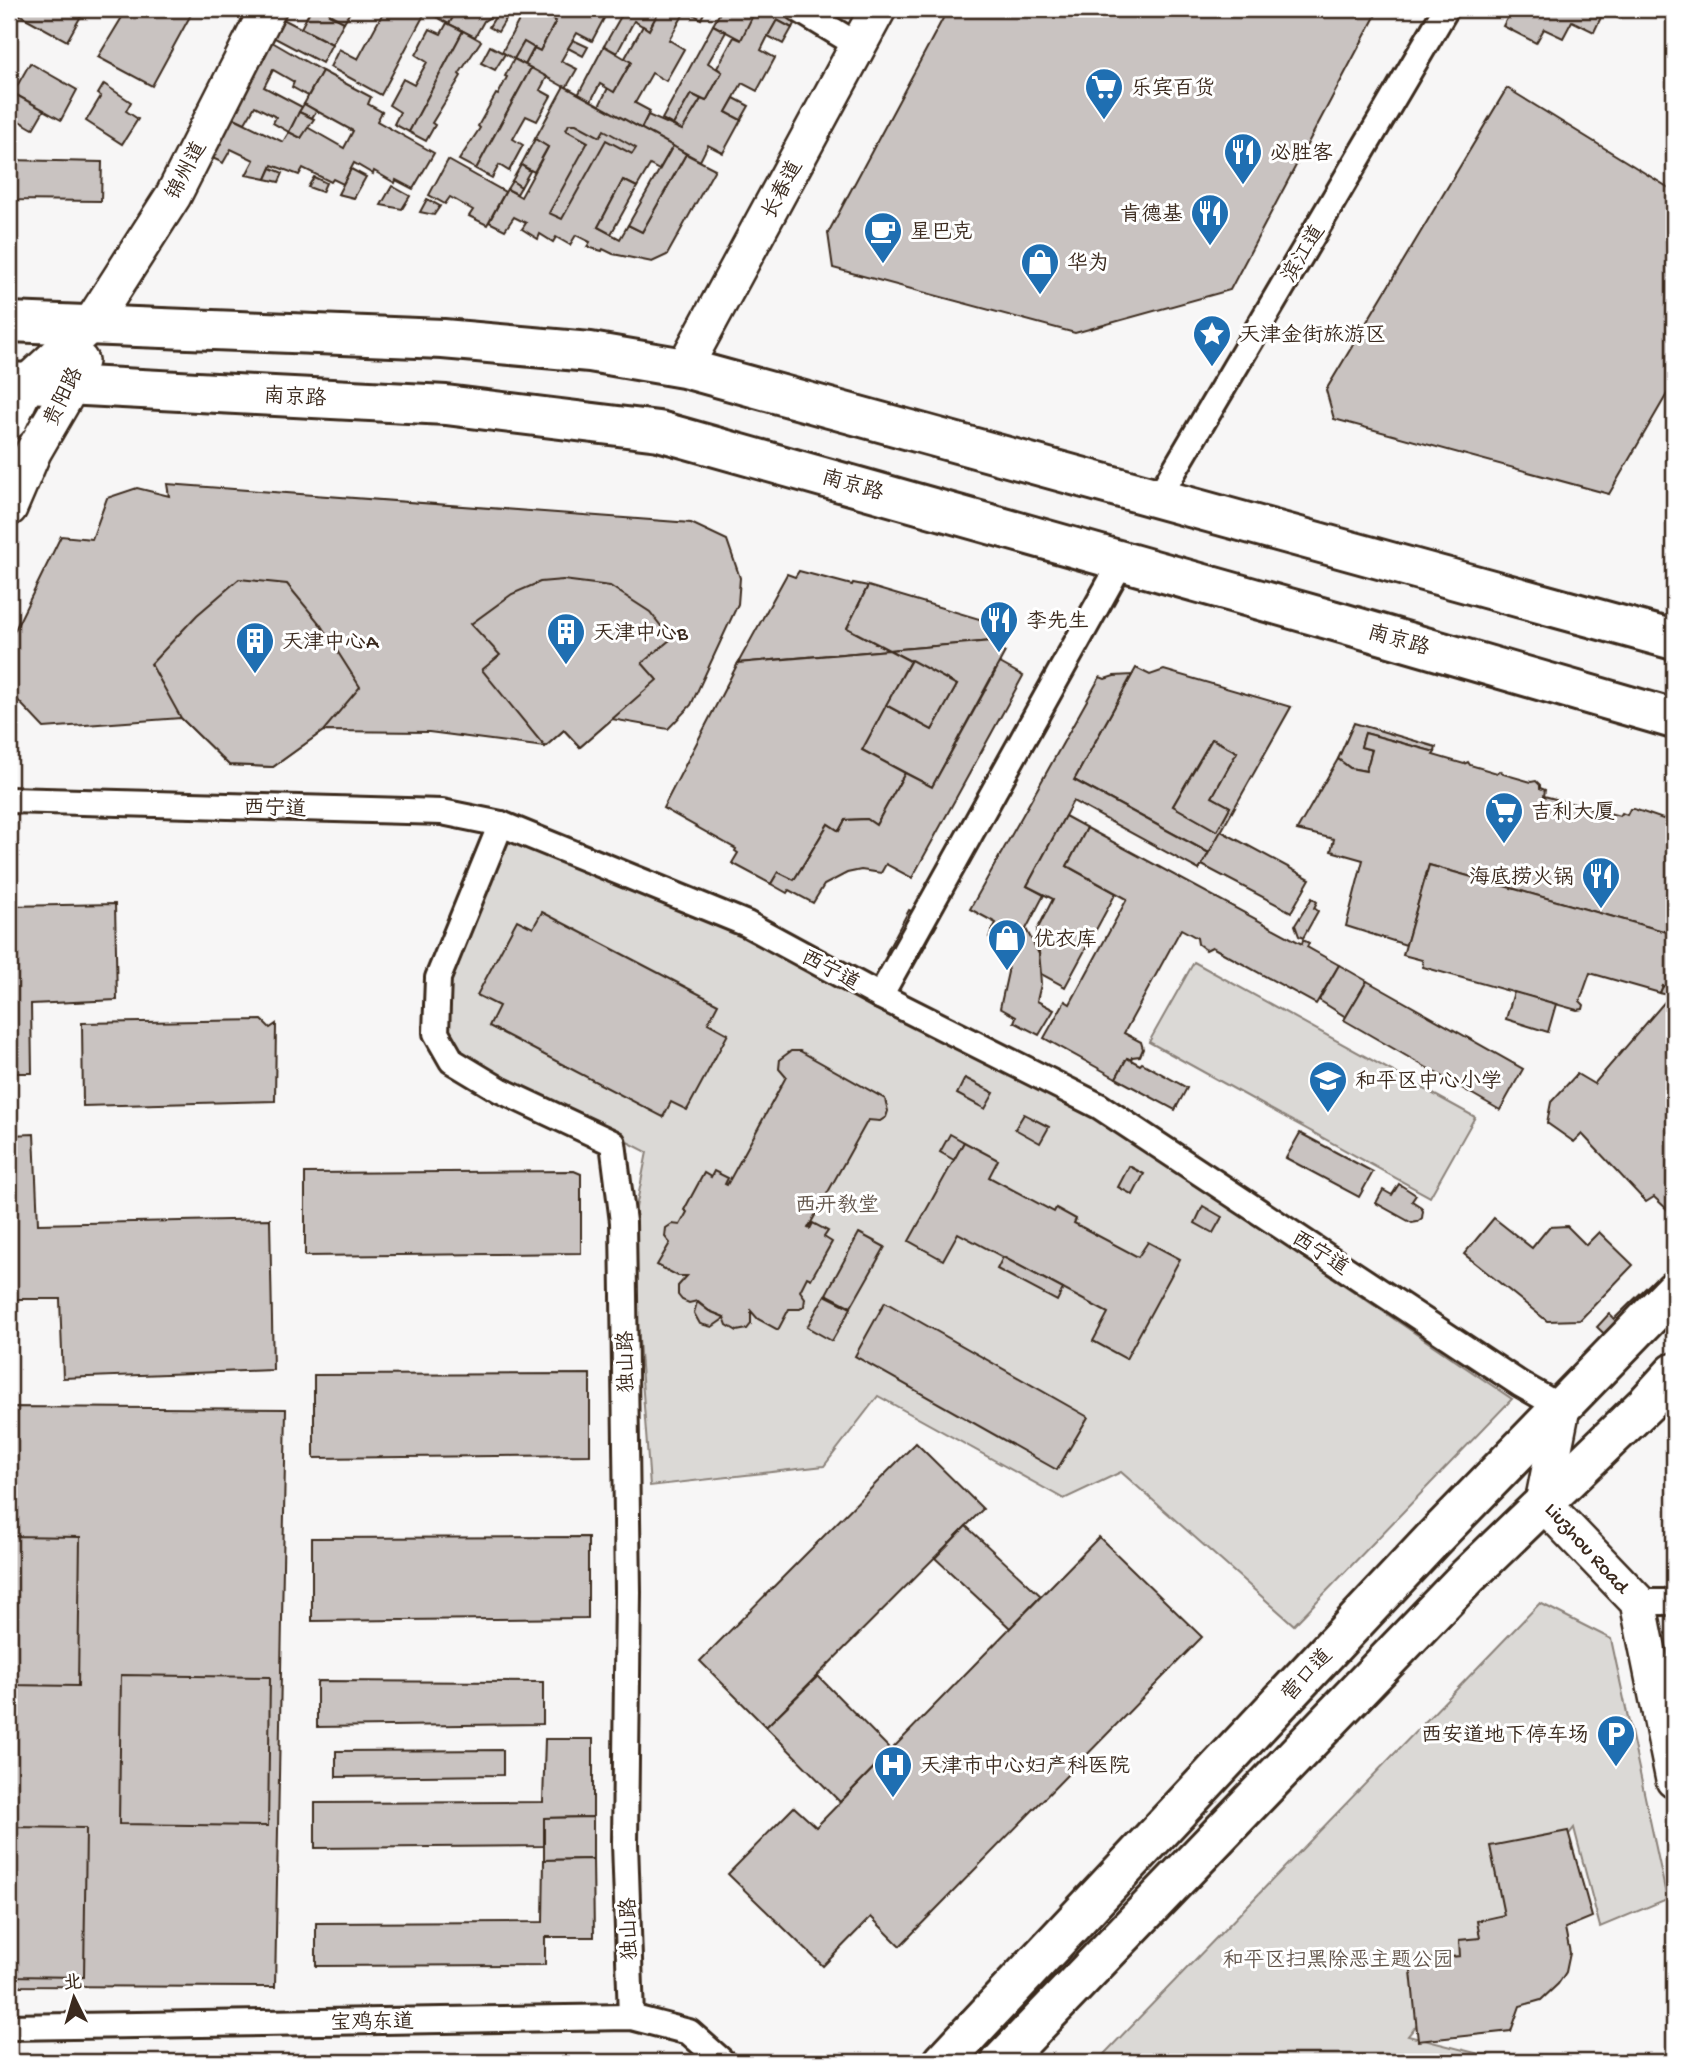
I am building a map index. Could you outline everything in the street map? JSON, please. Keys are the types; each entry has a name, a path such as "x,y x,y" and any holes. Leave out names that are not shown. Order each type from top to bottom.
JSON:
{"main road":[{"path":"9,322 443,339 590,352 684,368 1674,640"},
{"name":"南京路","path":"18,382 446,405 659,431 1674,719"},
{"name":"营口道","path":"943,2062 1433,1539 1674,1291"},
{"path":"1001,2062 1468,1576 1646,1404 1674,1373"}],"street":[{"name":"锦州道","path":"91,324 173,195 268,9"},
{"path":"798,9 859,46"},
{"name":"长春道","path":"684,368 878,9"},
{"name":"滨江道","path":"1158,498 1446,9"},
{"name":"贵阳路","path":"9,421 18,382 91,324"},
{"name":"贵阳路","path":"9,508 33,452 72,385 91,324"},
{"path":"880,996 1122,561"},
{"name":"西宁道","path":"9,800 442,811 501,824 747,924 880,996 1099,1106 1562,1409"},
{"name":"独山路","path":"501,824 438,978 436,1033 452,1061 500,1090 613,1143 623,1222 628,1592 625,1843 631,2017"},
{"name":"Liuzhou Road","path":"1562,1409 1543,1503 1638,1602"},
{"path":"1674,1602 1638,1602 1674,1780"},
{"name":"宝鸡东道","path":"9,2027 631,2017 689,2032 723,2062"}],"green space":[{"name":"西开教堂","path":"506,835 744,934 1092,1114 1512,1399 1294,1625 1121,1472 1064,1499 878,1396 824,1466 650,1486 631,1233 647,1152 456,1054 441,1029 444,978"},
{"path":"1194,962 1475,1117 1430,1197 1149,1042"},
{"name":"和平区扫黑除恶主题公园","path":"1540,1603 1611,1639 1667,1899 1600,1927 1574,1828 1408,2036 1499,2059 1498,2062 1116,2062 1104,2054"}],"building":[{"path":"9,9 85,9 67,41"},
{"path":"127,9 194,9 152,86 98,57"},
{"path":"311,9 332,9 329,14 344,22 332,44 301,28"},
{"path":"332,9 352,9 344,22 329,14"},
{"path":"376,9 417,9 425,13 381,95 330,67 339,49 358,59 383,13"},
{"path":"423,9 458,9 449,24"},
{"path":"458,9 494,10 475,37 449,24"},
{"path":"500,9 512,9 498,32 489,27"},
{"path":"525,9 542,9 540,13 556,21 540,51 524,42 514,59 502,52"},
{"path":"542,9 555,9 550,17 540,13"},
{"path":"555,9 609,9 592,41 577,33 561,61 577,69 566,88 525,65 534,48 540,51 556,21 550,17"},
{"path":"625,9 660,9 649,30 634,21 617,53 604,46"},
{"path":"660,9 706,9 701,19 686,10 669,40 684,49 666,81 652,73 635,103 650,111 641,129 599,106 608,88 614,92 631,62 625,58 643,26 649,30"},
{"path":"722,9 758,10 741,40 713,25"},
{"path":"756,9 794,9 800,12 792,28 777,20 761,50 775,58 757,91 742,83 726,112 741,120 723,153 708,145 700,161 641,129 648,115 682,130 701,99 706,101 722,72 717,68 734,37 741,40"},
{"name":"乐宾百货","path":"948,9 1379,9 1230,290 1075,333 833,268 828,233"},
{"path":"1512,9 1625,9 1620,19 1604,11 1594,32 1572,21 1563,38 1544,29 1536,43 1503,26"},
{"path":"279,17 332,44 322,63 271,36"},
{"path":"777,20 792,28 783,44 768,36"},
{"path":"447,23 463,31 409,132 394,124 400,112 389,105 403,79 414,85 427,62 416,55 430,29 441,34"},
{"path":"713,25 726,32 708,63 722,72 706,101 691,94 673,125 662,119"},
{"path":"463,31 481,41 432,123 435,125 426,141 409,132"},
{"path":"267,39 322,71 308,96 292,87 294,82 273,70 264,87 302,107 289,132 273,123 276,117 255,106 245,123 228,115"},
{"path":"573,40 588,47 583,56 568,48"},
{"path":"524,42 534,48 525,65 514,59"},
{"path":"490,46 505,54 495,70 481,63"},
{"path":"604,46 631,62 614,92 600,84 591,101 578,95"},
{"path":"514,59 531,68 476,169 459,160 480,128 478,126 496,94 498,95"},
{"path":"30,63 77,90 61,120 13,93"},
{"path":"531,68 547,77 540,90 551,96 537,121 526,116 513,139 523,145 509,171 499,165 492,178 476,169"},
{"path":"322,71 371,97 368,104 382,112 377,121 434,153 413,189 374,171 373,174 354,163 343,184 333,179 331,182 303,168 299,175 272,165 266,179 246,175 254,160 231,149 223,163 206,155 228,115 283,142 289,132 301,138 307,127 344,148 353,131 304,104"},
{"path":"104,84 131,102 126,111 138,119 122,144 86,121 101,96 98,94"},
{"path":"564,86 673,146 659,170 650,165 637,187 623,180 598,227 620,239 628,225 642,232 686,154 715,169 667,255 652,262 587,247 590,242 576,235 570,245 556,237 553,242 540,234 538,239 522,229 526,223 514,217 505,230 489,222 507,189 521,197 548,147 535,139"},
{"path":"1507,88 1674,191 1674,382 1609,494 1334,419 1326,390"},
{"path":"9,91 44,110 33,129 9,115"},
{"path":"691,94 701,99 682,130 673,125"},
{"path":"734,98 749,106 741,120 726,112"},
{"path":"304,104 316,111 312,118 299,112"},
{"path":"299,112 314,119 301,138 289,132"},
{"path":"569,124 576,124 600,137 604,130 636,148 632,154 606,140 562,219 549,213 588,142 566,130"},
{"path":"535,139 548,147 534,172 521,165"},
{"path":"673,146 686,154 642,232 628,225"},
{"path":"9,160 102,162 101,201 9,200"},
{"path":"448,160 505,192 487,225 469,216 473,210 450,197 445,204 429,195"},
{"path":"521,165 530,171 521,187 512,181"},
{"path":"271,168 283,173 279,182 266,179"},
{"path":"351,169 366,177 354,198 338,194"},
{"path":"314,177 326,183 322,192 308,187"},
{"path":"623,180 637,187 611,234 598,227"},
{"path":"512,181 521,187 517,194 507,189"},
{"path":"392,186 410,196 402,209 381,205"},
{"path":"427,199 440,206 434,215 420,212"},
{"path":"167,484 691,523 727,540 740,578 738,604 691,705 668,729 612,719 580,747 564,730 545,747 429,732 323,731 273,767 229,765 181,718 44,728 9,691 9,642 61,536 92,539 107,498 137,488 169,496"},
{"path":"799,571 852,585 868,586 847,628 889,650 738,663 787,574 795,577"},
{"name":"天津中心A","path":"239,579 287,584 320,624 360,687 323,731 273,767 229,765 181,718 151,664 197,615"},
{"name":"天津中心B","path":"563,580 610,586 650,612 671,639 642,663 657,680 580,747 564,730 545,747 482,670 500,655 471,624 512,594 540,582"},
{"path":"868,586 993,623 988,633 992,641 889,650 847,628"},
{"path":"992,641 993,646 1005,652 932,787 862,750 886,705 932,730 957,685 889,650"},
{"path":"889,650 910,661 862,750 905,773 876,825 867,819 845,820 839,831 828,824 794,880 778,872 771,884 732,863 738,853 736,849 663,808 738,663"},
{"path":"911,660 957,685 932,730 886,705"},
{"path":"1000,663 1023,676 912,878 886,864 881,873 861,870 847,873 824,885 813,903 771,884 778,872 794,880 828,824 839,831 845,820 867,819 876,825 905,773 932,787"},
{"path":"1136,668 1150,675 1164,670 1291,707 1209,853 1074,780"},
{"path":"1132,675 1074,780 1209,853 1199,870 1073,801 1027,886 1044,895 1026,929 1039,954 1041,984 1037,1001 1054,1010 1039,1035 1014,1022 1016,1017 1000,1008 1008,972 1006,956 989,937 996,923 970,909 1100,677 1105,679"},
{"path":"1354,723 1436,747 1435,752 1365,733 1361,747 1372,750 1366,771 1350,768 1338,759"},
{"name":"吉利大厦","path":"1365,733 1435,752 1433,755 1464,764 1468,762 1497,773 1501,771 1503,774 1531,782 1536,781 1540,788 1545,790 1544,796 1620,816 1622,813 1627,815 1630,809 1634,809 1674,822 1674,934 1429,865 1406,945 1346,926 1363,860 1331,851 1334,839 1297,830 1338,759 1350,768 1366,771 1372,750 1361,747"},
{"path":"1212,739 1237,752 1212,797 1230,807 1217,831 1173,806"},
{"path":"1212,739 1237,752 1212,797 1230,807 1217,831 1173,806"},
{"path":"1065,816 1087,828 1067,866 1116,893 1065,987 1041,974 1037,930 1053,899 1027,886"},
{"path":"1087,828 1302,944 1303,940 1309,943 1307,947 1339,965 1316,1004 1212,947 1206,950 1198,944 1197,938 1181,929 1124,1033 1141,1042 1143,1049 1140,1056 1132,1057 1131,1060 1127,1058 1116,1078 1044,1038 1065,1001 1070,1004 1127,899 1067,866"},
{"path":"1221,831 1310,879 1291,912 1202,865"},
{"path":"1429,865 1674,934 1674,989 1663,986 1660,993 1590,973 1580,1001 1584,1005 1583,1009 1577,1010 1423,967 1422,960 1403,955"},
{"path":"1312,898 1317,902 1314,908 1318,911 1303,938 1299,936 1295,925"},
{"path":"115,904 117,1000 31,1004 32,1073 9,1073 9,906"},
{"path":"909,910 937,925 913,968 886,953"},
{"path":"542,912 718,1004 708,1023 728,1034 687,1110 671,1102 663,1117 489,1026 499,1006 477,995 517,920 533,928"},
{"path":"1339,965 1367,981 1346,1017 1319,1000"},
{"path":"1367,981 1523,1069 1500,1110 1344,1020"},
{"path":"1663,986 1674,989 1674,997 1660,993"},
{"path":"1674,991 1674,1205 1669,1211 1654,1197 1646,1202 1582,1134 1574,1142 1547,1123 1551,1102 1577,1074 1594,1084"},
{"path":"1514,992 1556,1004 1548,1032 1506,1019"},
{"path":"262,1020 270,1028 276,1024 275,1101 83,1106 82,1023"},
{"name":"西开教堂","path":"791,1051 800,1051 885,1099 888,1111 886,1117 880,1121 868,1120 808,1228 810,1229 813,1223 828,1231 824,1237 832,1242 811,1279 807,1277 800,1291 805,1298 804,1306 800,1309 789,1309 778,1330 758,1319 751,1311 751,1324 747,1329 737,1331 727,1325 724,1317 709,1311 697,1301 689,1303 682,1300 678,1295 678,1286 687,1276 678,1276 657,1265 670,1243 665,1237 666,1228 672,1224 680,1225 687,1212 684,1210 704,1173 711,1177 714,1171 728,1178 725,1184 727,1185 786,1077 779,1069 780,1059"},
{"path":"1127,1058 1140,1065 1142,1063 1187,1088 1175,1110 1116,1078"},
{"path":"965,1078 994,1093 985,1109 957,1094"},
{"path":"1024,1114 1049,1127 1040,1143 1015,1129"},
{"path":"1300,1133 1373,1172 1359,1197 1286,1158"},
{"path":"34,1134 38,1224 270,1219 273,1370 63,1378 60,1299 9,1299 9,1135"},
{"path":"950,1134 964,1142 954,1160 940,1152"},
{"path":"964,1142 998,1160 989,1177 1054,1212 1056,1208 1076,1219 1074,1223 1138,1257 1148,1242 1180,1259 1126,1359 1093,1341 1108,1313 958,1233 943,1260 909,1241"},
{"path":"1129,1166 1144,1174 1133,1195 1118,1187"},
{"path":"574,1171 581,1174 581,1253 305,1256 305,1173"},
{"path":"1399,1184 1416,1195 1412,1201 1423,1211 1422,1218 1417,1222 1412,1223 1376,1203 1383,1190 1392,1195"},
{"path":"1203,1206 1222,1217 1213,1233 1195,1223"},
{"path":"1494,1218 1532,1248 1549,1227 1567,1226 1586,1245 1599,1232 1633,1265 1580,1320 1547,1321 1464,1254"},
{"path":"859,1233 885,1247 851,1307 826,1294"},
{"path":"1003,1257 1063,1289 1057,1301 997,1269"},
{"path":"1655,1279 1671,1294 1618,1347 1597,1327 1609,1314 1614,1319"},
{"path":"825,1295 851,1308 832,1341 807,1327"},
{"path":"697,1302 724,1317 712,1327 700,1324 694,1313"},
{"path":"885,1302 1088,1417 1057,1470 855,1356"},
{"path":"590,1374 590,1455 314,1458 314,1375"},
{"path":"9,1407 286,1409 275,1987 9,1986"},
{"path":"916,1443 983,1509 766,1727 700,1661"},
{"path":"966,1526 1041,1596 1010,1628 935,1558"},
{"path":"9,1536 80,1537 78,1686 9,1685"},
{"path":"588,1537 588,1618 312,1621 312,1538"},
{"path":"1099,1537 1202,1637 900,1946 871,1917 823,1966 728,1874 794,1807 816,1827"},
{"path":"121,1675 270,1677 268,1826 119,1824"},
{"path":"818,1676 891,1750 840,1802 766,1727"},
{"path":"319,1681 543,1682 543,1724 317,1727"},
{"path":"545,1739 593,1739 593,1817 544,1818 544,1846 315,1848 315,1803 543,1802"},
{"path":"503,1750 503,1775 336,1777 336,1751"},
{"path":"593,1817 593,1859 544,1860 544,1818"},
{"path":"9,1827 86,1828 84,1977 9,1976"},
{"path":"1568,1831 1592,1917 1565,1928 1570,1953 1566,1972 1558,1984 1541,2000 1520,2006 1511,2031 1418,2041 1410,1961 1460,1956 1459,1940 1480,1938 1477,1921 1504,1915 1490,1846"},
{"path":"593,1859 594,1937 545,1937 545,1965 316,1966 316,1923 543,1922 544,1860"}],"place":[{"name":"乐宾百货","path":"1104,121"},
{"name":"必胜客","path":"1243,186"},
{"name":"肯德基","path":"1210,247"},
{"name":"星巴克","path":"883,265"},
{"name":"华为","path":"1040,296"},
{"name":"天津金街旅游区","path":"1212,368"},
{"name":"李先生","path":"999,654"},
{"name":"天津中心B","path":"566,666"},
{"name":"天津中心A","path":"255,675"},
{"name":"吉利大厦","path":"1504,845"},
{"name":"海底捞火锅","path":"1601,910"},
{"name":"优衣库","path":"1007,972"},
{"name":"和平区中心小学","path":"1328,1114"},
{"name":"西安道地下停车场","path":"1616,1768"},
{"name":"天津市中心妇产科医院","path":"893,1799"}]}
